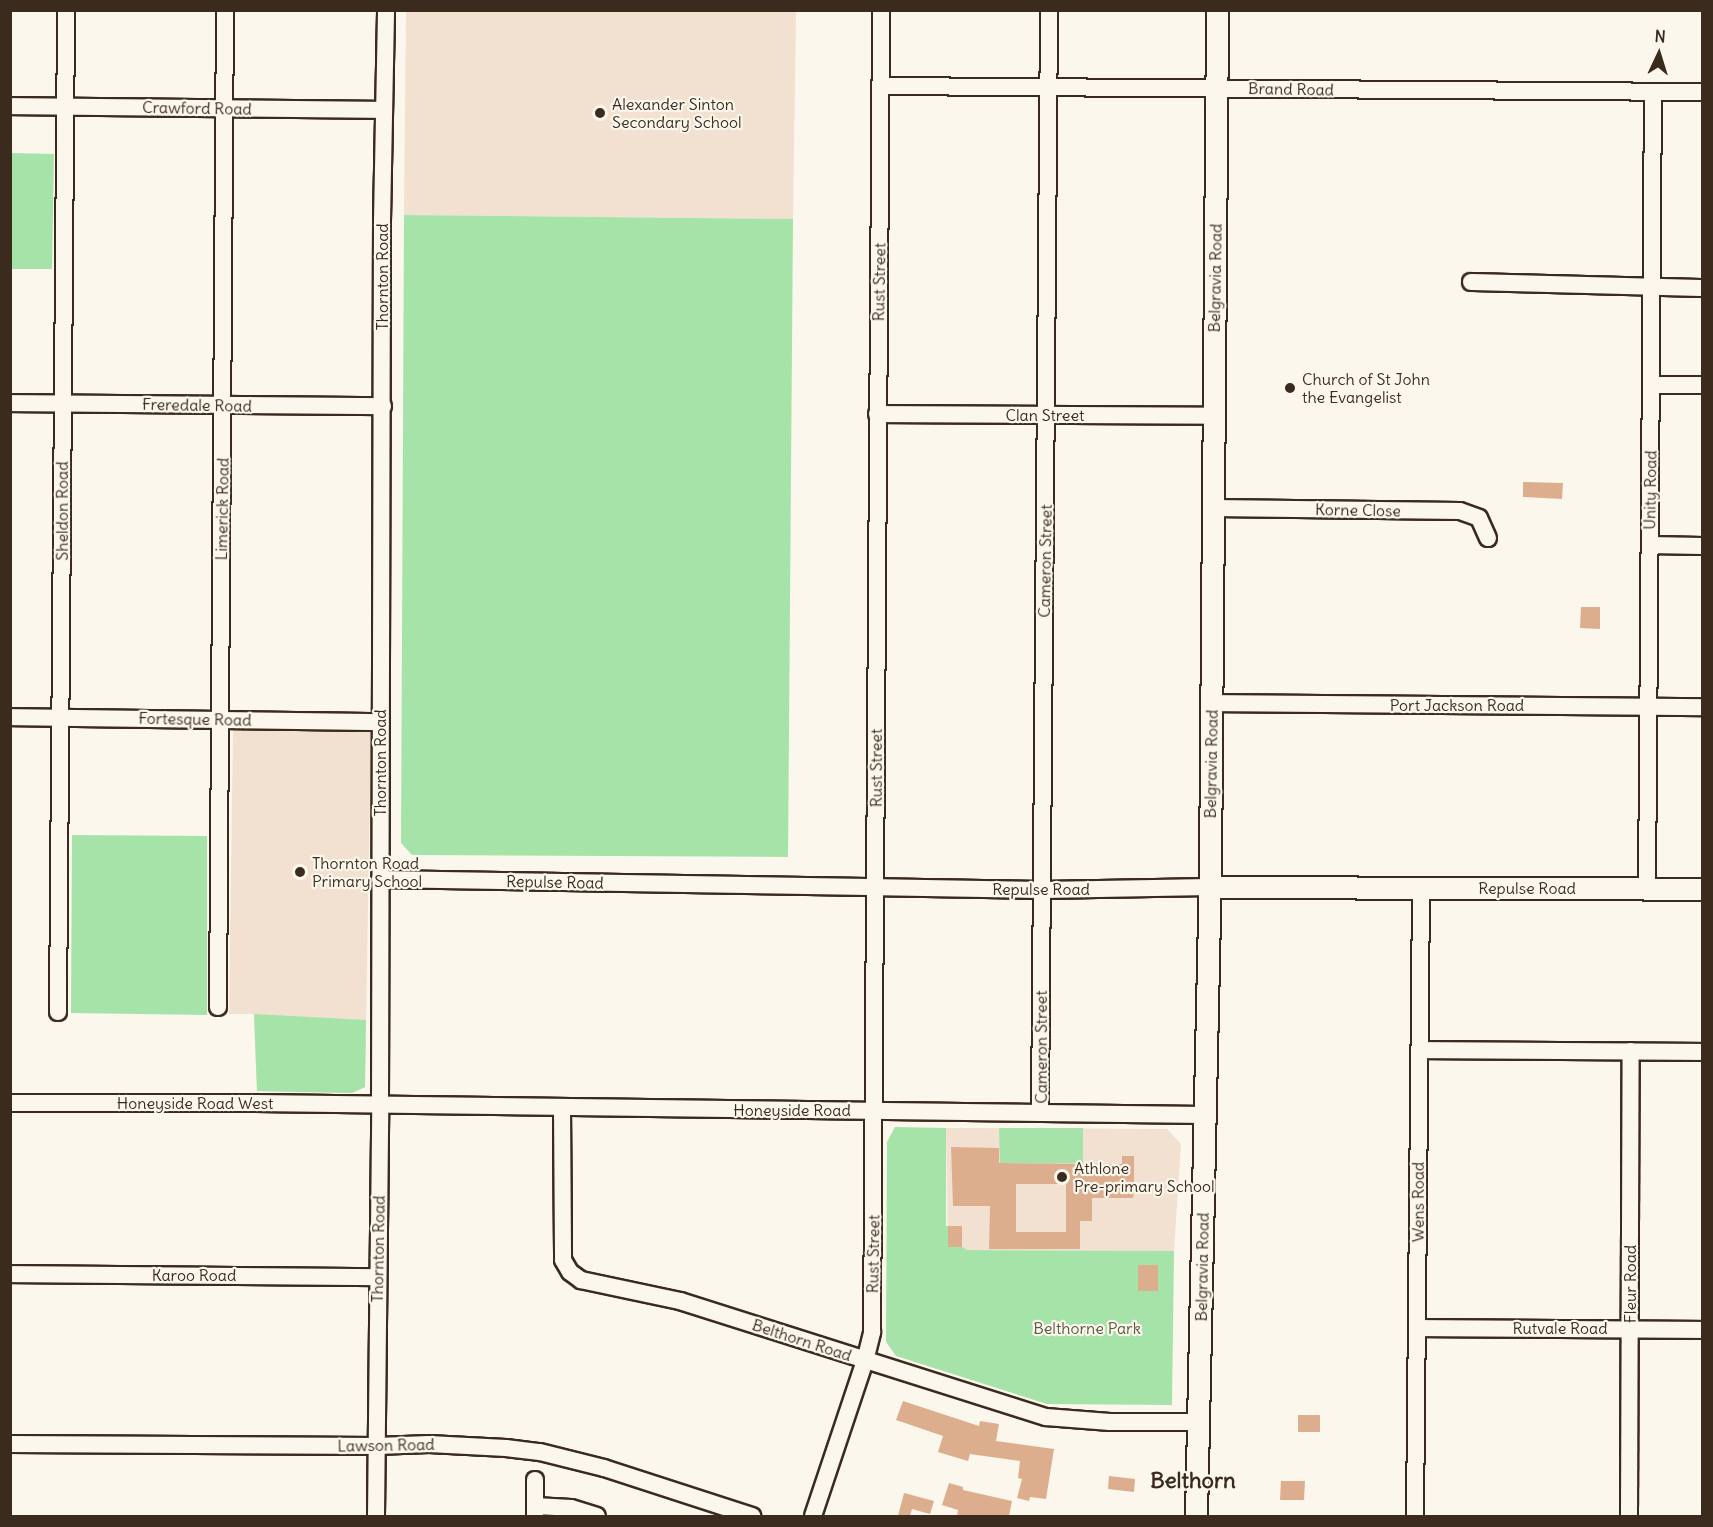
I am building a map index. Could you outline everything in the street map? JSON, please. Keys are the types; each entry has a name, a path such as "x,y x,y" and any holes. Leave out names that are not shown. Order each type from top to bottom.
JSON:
{"street":[{"name":"Sheldon Road","path":"58,1011 66,10"},
{"name":"Limerick Road","path":"218,1007 225,10"},
{"name":"Thornton Road","path":"376,1516 386,10"},
{"name":"Rust Street","path":"813,1516 865,1361 872,1332 881,10"},
{"name":"Cameron Street","path":"1040,1112 1049,10"},
{"name":"Belgravia Road","path":"1196,1516 1210,887 1217,10"},
{"name":"Brand Road","path":"880,86 1702,92"},
{"name":"Unity Road","path":"1647,889 1653,92"},
{"name":"Crawford Road","path":"10,106 384,110"},
{"path":"1471,282 1702,288"},
{"path":"1652,385 1702,385"},
{"name":"Freredale Road","path":"10,403 382,406"},
{"name":"Clan Street","path":"877,414 1213,416"},
{"name":"Korne Close","path":"1213,508 1460,511 1479,518 1488,538"},
{"path":"1650,545 1702,546"},
{"name":"Port Jackson Road","path":"1212,703 1702,707"},
{"name":"Fortesque Road","path":"10,717 380,722"},
{"name":"Repulse Road","path":"380,879 1042,890 1210,887 1702,889"},
{"name":"Wens Road","path":"1415,1516 1421,888"},
{"path":"1419,1050 1702,1052"},
{"name":"Fleur Road","path":"1629,1516 1630,1051"},
{"name":"Honeyside Road West","path":"10,1102 380,1105"},
{"name":"Honeyside Road","path":"380,1105 1205,1115"},
{"name":"Belthorn Road","path":"562,1108 563,1260 570,1272 581,1280 680,1301 1046,1417 1110,1422 1199,1422"},
{"name":"Karoo Road","path":"10,1274 378,1277"},
{"name":"Rutvale Road","path":"1418,1328 1702,1330"},
{"name":"Lawson Road","path":"10,1444 377,1446 429,1443 540,1452 604,1468 752,1516"},
{"path":"535,1480 535,1511 562,1506 597,1516"}],"shaded area":[{"name":"Alexander Sinton Secondary School","path":"406,11 796,11 793,219 404,215"},
{"name":"Thornton Road Primary School","path":"233,729 371,731 365,1087 352,1093 257,1091 254,1014 229,1014"},
{"name":"Athlone Pre-primary School","path":"946,1128 1167,1129 1181,1144 1174,1251 966,1250 948,1247"}],"green space":[{"path":"11,153 54,154 52,269 11,269"},
{"path":"404,215 793,219 788,857 412,855 401,843"},
{"path":"72,835 207,836 207,1015 71,1013"},
{"path":"254,1014 366,1020 365,1087 352,1093 257,1091"},
{"name":"Belthorne Park","path":"895,1127 946,1128 948,1247 962,1247 967,1250 1174,1251 1172,1405 1047,1404 896,1356 886,1342 887,1142"},
{"path":"999,1128 1083,1128 1083,1163 1000,1163"}],"building":[{"path":"1523,482 1563,483 1562,499 1523,497"},
{"path":"1581,607 1600,607 1600,629 1580,628"},
{"path":"951,1147 999,1148 999,1163 1122,1164 1122,1156 1134,1156 1133,1198 1092,1198 1092,1221 1080,1221 1080,1249 989,1249 990,1206 953,1206","holes":["1016,1184 1066,1184 1066,1232 1016,1232"]},
{"path":"948,1226 962,1226 962,1247 948,1247"},
{"path":"1138,1265 1158,1265 1158,1291 1138,1291"},
{"path":"903,1401 979,1426 980,1421 999,1424 996,1441 1054,1449 1046,1499 1030,1497 1029,1501 1017,1498 1022,1479 1018,1478 1020,1461 970,1454 968,1461 938,1452 943,1436 896,1420"},
{"path":"1298,1415 1320,1415 1320,1432 1298,1432"},
{"path":"1109,1476 1135,1479 1134,1492 1108,1489"},
{"path":"1281,1481 1305,1481 1304,1500 1280,1500"},
{"path":"949,1483 963,1487 963,1490 1012,1501 1009,1516 957,1516 958,1510 942,1505"},
{"path":"904,1493 934,1501 930,1514 912,1509 910,1516 898,1516"}],"place":[{"name":"Alexander Sinton Secondary School","path":"600,113"},
{"name":"Church of St John the Evangelist","path":"1290,388"},
{"name":"Thornton Road Primary School","path":"300,872"},
{"name":"Athlone Pre-primary School","path":"1062,1177"}],"district":[{"name":"Belthorn","path":"1193,1481"}]}
